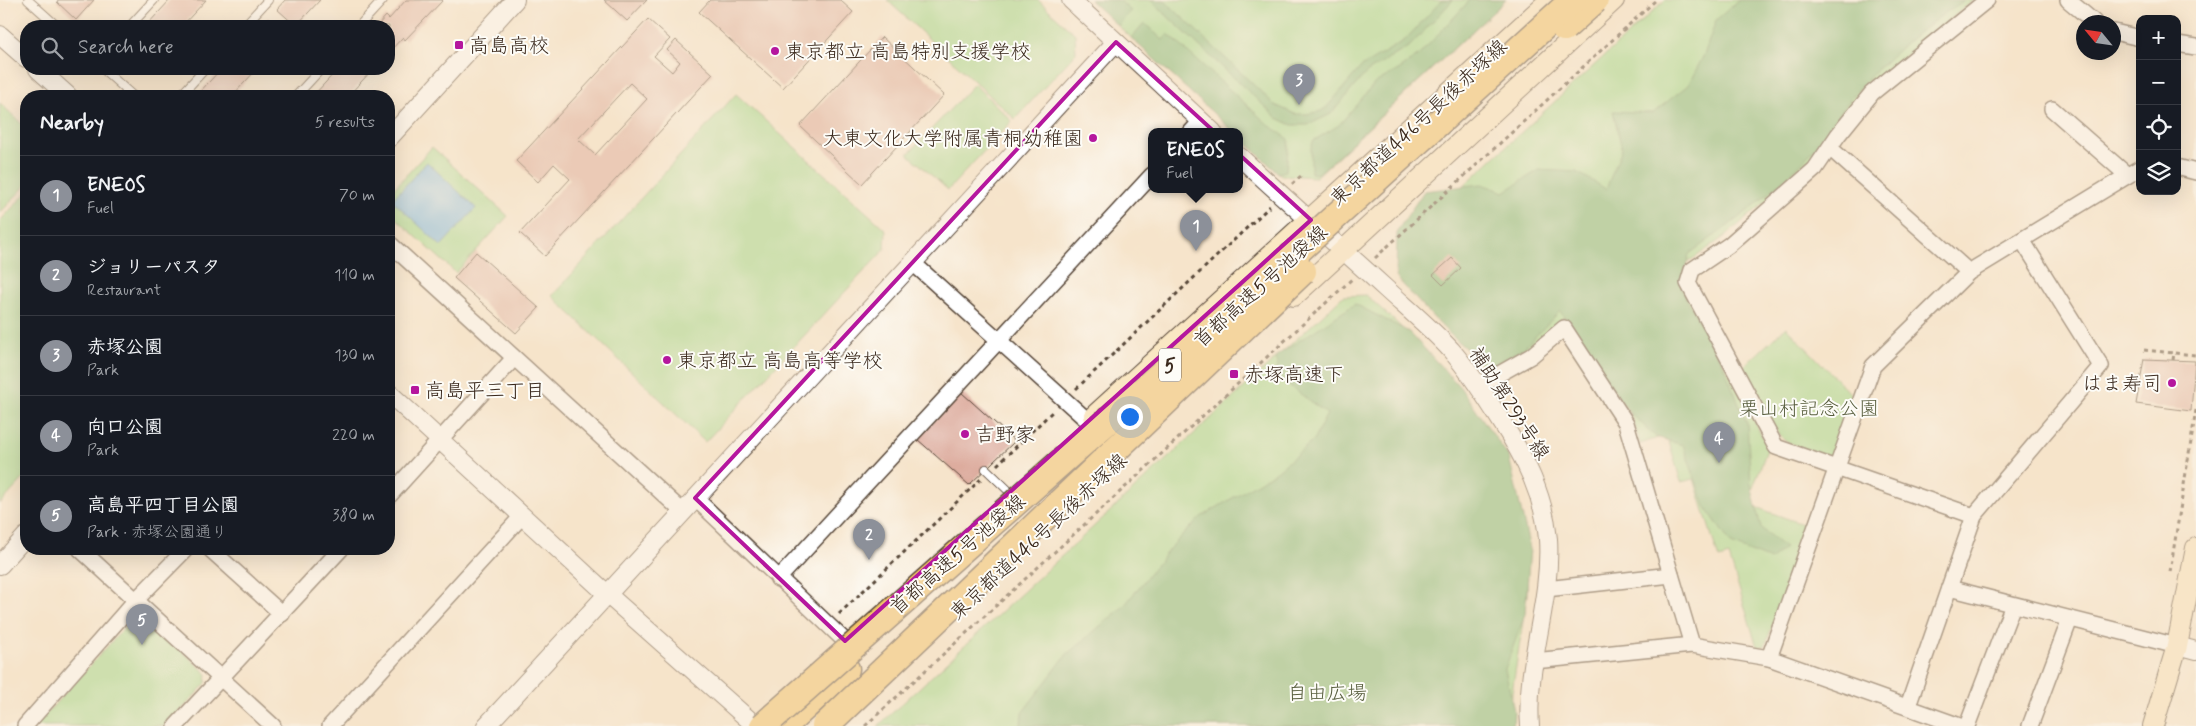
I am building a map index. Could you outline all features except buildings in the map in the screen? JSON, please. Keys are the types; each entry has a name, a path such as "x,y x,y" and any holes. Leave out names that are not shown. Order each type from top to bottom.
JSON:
{"highway":[{"name":"首都高速5号池袋線","path":"825,726 1239,317 1573,0"},
{"name":"首都高速5号池袋線","path":"756,725 1239,317 1595,0"},
{"path":"784,726 1239,317"},
{"path":"806,726 1239,317"}],"main road":[{"name":"東京都道446号長後赤塚線","path":"756,725 845,641 1311,220 1550,0"},
{"name":"東京都道446号長後赤塚線","path":"837,726 1343,250 1614,0"},
{"path":"2153,726 2187,648 2196,548"}],"street":[{"path":"395,131 515,0"},
{"path":"1070,0 1116,42 1201,128"},
{"path":"1974,516 1776,446 1688,283 1692,270 1729,245 1816,169 1838,135 1872,93 1987,0"},
{"path":"2068,0 2086,15"},
{"path":"2121,34 2136,37"},
{"path":"0,35 20,53"},
{"path":"486,726 1116,42"},
{"path":"2181,45 2196,47"},
{"path":"45,75 61,90"},
{"path":"1769,658 1873,366 1968,272 2134,171 2052,109"},
{"path":"1830,148 1968,272"},
{"name":"補助第293号線","path":"1243,160 1280,195 1364,268 1452,351 1478,386 1524,457 1539,494 1548,537 1546,589 1528,712 1530,726"},
{"path":"2181,168 2196,172"},
{"path":"778,580 1000,342 1148,179"},
{"path":"1908,706 1974,516 2101,366 2022,240"},
{"path":"395,249 683,512"},
{"path":"913,263 1088,421"},
{"path":"1478,386 1531,356 1564,328 1626,423 1692,645"},
{"path":"395,489 514,358"},
{"path":"395,399 724,700 756,725"},
{"path":"695,498 778,580 845,641"},
{"path":"330,726 522,516"},
{"path":"0,565 20,543"},
{"path":"86,555 273,726"},
{"path":"25,726 135,601 180,555"},
{"path":"217,555 282,614"},
{"path":"176,726 336,555"},
{"path":"1546,589 1671,575"},
{"path":"1949,588 2187,648"},
{"path":"1967,726 2013,604"},
{"path":"2030,726 2070,619"},
{"path":"1534,661 1692,645 1769,658 1908,706 1924,720 1960,726"}],"lane":[{"path":"136,20 154,0"},
{"path":"250,20 268,0"},
{"path":"365,20 383,0"},
{"path":"33,2 51,20"},
{"path":"110,75 127,90"},
{"path":"186,90 199,75"},
{"path":"302,90 315,75"},
{"path":"986,469 1010,492"}],"path":[{"path":"865,726 1656,0"},
{"path":"2144,350 2196,355"},
{"path":"2174,353 2174,360"},
{"path":"2170,576 2196,410"}],"highlighted area":[{"path":"1116,42 1311,220 845,641 695,498"}],"green space":[{"path":"887,0 1038,0 1075,34 1076,53 1015,119"},
{"path":"1090,0 1506,0 1316,177 1281,175 1243,140 1243,128 1230,128"},
{"path":"1090,0 1119,0 1131,11 1118,26"},
{"path":"1150,0 1164,0 1275,105 1295,114 1307,114 1321,111 1327,107 1361,67 1405,40 1442,0 1453,0 1410,46 1366,73 1331,114 1308,125 1292,125 1277,118"},
{"path":"1470,0 1506,0 1318,174 1311,173 1311,147 1313,141 1339,125 1375,83 1400,69 1419,55"},
{"path":"1665,0 1974,0 1868,87 1834,125 1811,164 1724,237 1676,271 1768,447 1747,504 1808,526 1765,646 1757,647 1729,556 1719,559 1694,479 1681,482 1667,435 1640,444 1633,420 1567,314 1529,347 1486,372 1397,247"},
{"path":"1739,0 1965,0 1919,32 1877,69 1847,103 1817,146 1788,177 1740,217 1689,254 1681,289 1723,365 1747,423 1751,485 1761,528 1785,548 1770,560 1731,544 1705,506 1683,445 1656,437 1627,410 1560,311 1524,348 1489,367 1452,336 1396,277 1397,231 1424,191 1482,184 1504,192 1539,170 1577,172 1606,189 1622,149 1613,111 1653,113 1688,85 1704,55 1716,20"},
{"path":"1144,23 1163,40 1168,34 1270,126 1289,139 1286,171 1278,173 1243,140 1243,128 1230,128 1131,38"},
{"path":"974,84 1012,121 948,190 908,154"},
{"path":"736,94 886,230 885,249 705,442 552,296"},
{"path":"0,103 20,122 20,191 0,213"},
{"path":"432,147 508,216 456,273 395,217 395,187"},
{"path":"20,199 20,482 0,504 0,221"},
{"name":"自由広場","path":"1366,295 1424,348 1445,372 1528,556 1527,596 1512,692 1511,726 878,726 1343,296"},
{"name":"自由広場","path":"1355,304 1409,332 1460,387 1509,457 1530,549 1525,614 1505,669 1514,711 1513,726 1021,726 1022,713 1067,654 1124,606 1170,548 1201,517 1277,471 1313,441 1327,414 1278,377 1276,356"},
{"name":"栗山村記念公園","path":"1786,327 1854,397 1835,453 1827,457 1789,443 1778,434 1742,368"},
{"path":"135,616 144,616 207,674 206,683 167,726 35,726"}],"water":[{"path":"427,162 476,208 441,246 395,203 395,197"}],"place":[{"name":"高島高校","path":"459,45"},
{"name":"東京都立 高島特別支援学校","path":"775,51"},
{"name":"赤塚公園","path":"1299,105"},
{"name":"大東文化大学附属青桐幼稚園","path":"1093,138"},
{"name":"ENEOS","path":"1196,251"},
{"name":"東京都立 高島高等学校","path":"667,360"},
{"name":"赤塚高速下","path":"1234,374"},
{"name":"はま寿司","path":"2172,383"},
{"name":"高島平三丁目","path":"415,390"},
{"name":"吉野家","path":"965,434"},
{"name":"向口公園","path":"1719,463"},
{"name":"ジョリーパスタ","path":"869,560"},
{"name":"高島平四丁目公園","path":"142,645"}]}
